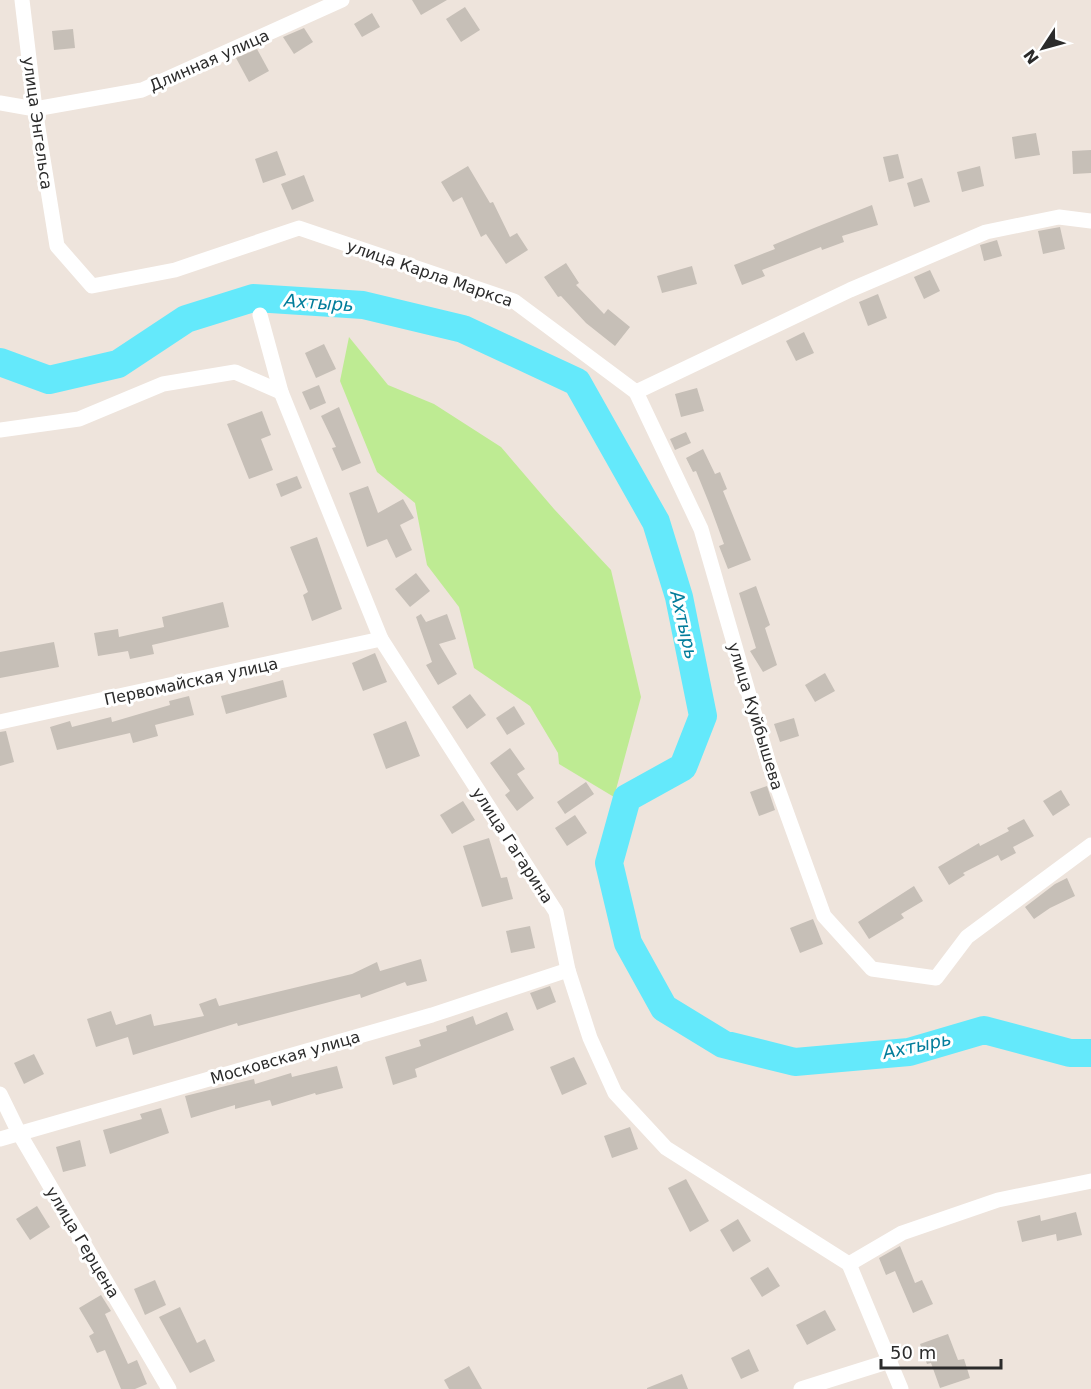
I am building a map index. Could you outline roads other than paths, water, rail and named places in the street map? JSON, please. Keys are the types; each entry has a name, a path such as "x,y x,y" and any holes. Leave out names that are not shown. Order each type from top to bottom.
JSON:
{"street":[{"name":"улица Энгельса","path":"22,0 35,109 57,246"},
{"name":"Длинная улица","path":"0,103 35,109 142,90 342,0"},
{"path":"636,392 850,290 986,232 1059,217 1091,221"},
{"name":"улица Карла Маркса","path":"57,246 92,286 175,270 299,228 514,301 636,392"},
{"name":"улица Гагарина","path":"260,315 281,392 381,639 556,912 568,970 590,1038 615,1093 666,1148 849,1264"},
{"path":"0,430 79,419 162,384 235,372 281,392"},
{"name":"улица Куйбышева","path":"636,392 701,529 769,764 824,916 872,969 936,978 968,937 1091,845"},
{"name":"Первомайская улица","path":"0,722 381,639"},
{"name":"Московская улица","path":"0,1139 432,1015 568,970"},
{"name":"улица Герцена","path":"0,1094 19,1134 170,1389"},
{"path":"901,1389 849,1264 902,1233 923,1225 998,1200 1091,1181"},
{"path":"801,1389 890,1361"}],"waterway":[{"name":"Ахтырь","path":"0,362 49,380 118,364 186,319 253,298 363,305 463,329 577,382 656,522 679,597 703,716 683,767 627,798 609,863 628,943 664,1008 723,1044 795,1062 909,1052 984,1030 1070,1053 1091,1053"}]}
